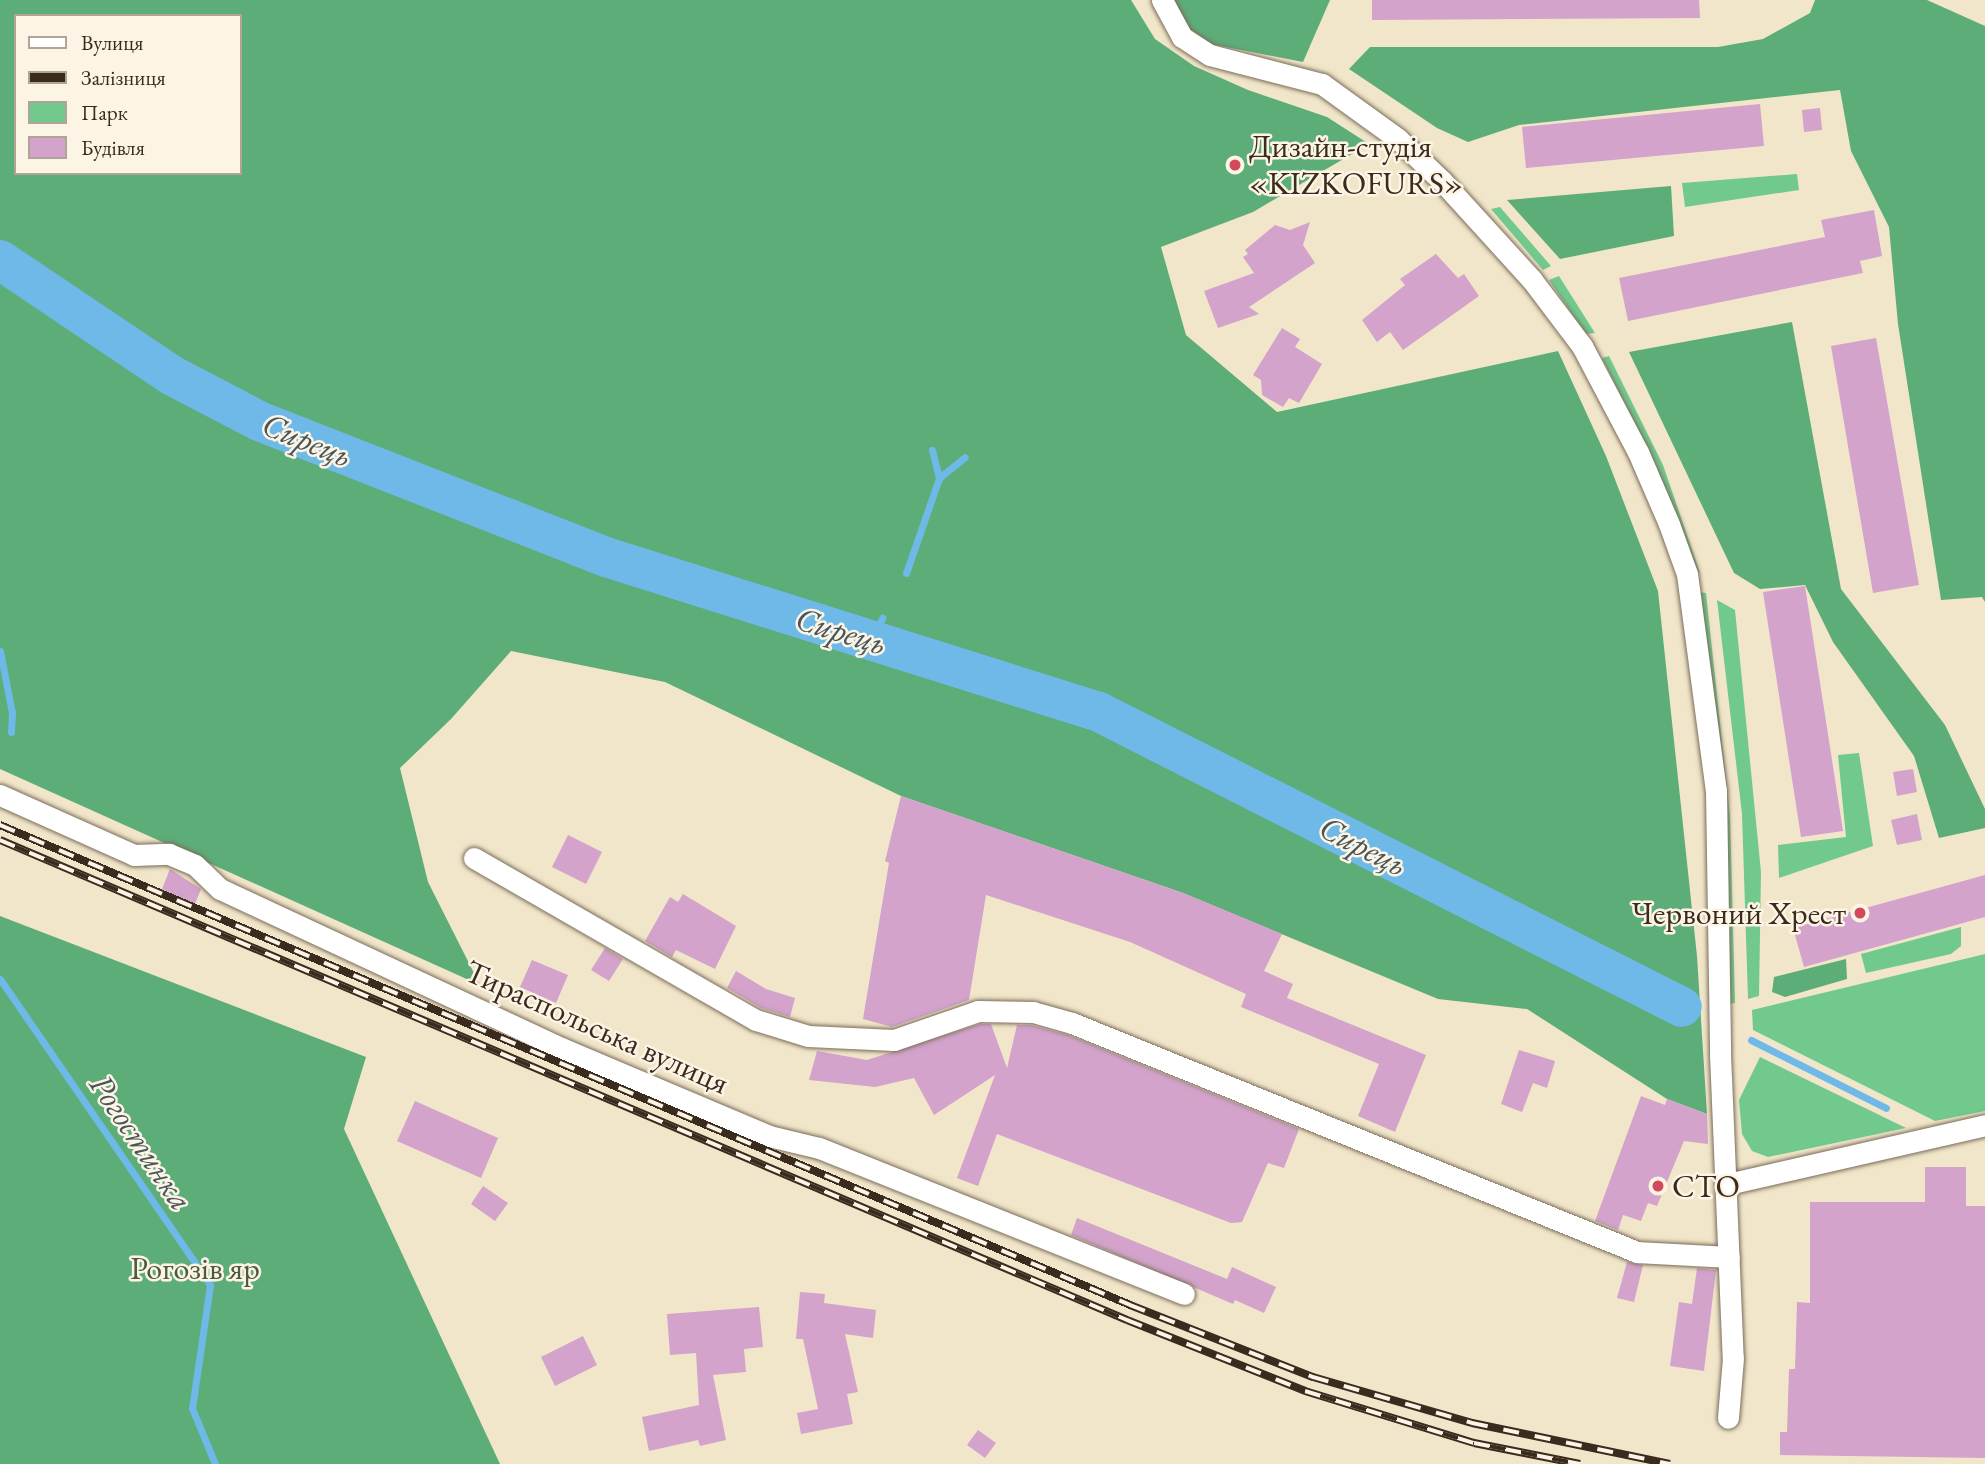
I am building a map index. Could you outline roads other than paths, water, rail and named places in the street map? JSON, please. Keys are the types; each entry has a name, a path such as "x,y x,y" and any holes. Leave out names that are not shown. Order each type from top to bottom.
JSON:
{"street":[{"path":"1162,0 1182,37 1210,55 1322,84 1398,139 1532,279 1582,346 1638,452 1687,574 1716,790 1720,1054 1728,1184 1733,1358 1728,1418"},
{"name":"Тираспольська вулиця","path":"0,795 134,855 169,854 195,865 220,890 561,1048 769,1136 819,1149 1184,1294"},
{"path":"474,858 756,1020 808,1036 894,1040 978,1011 1033,1012 1072,1023 1637,1252 1729,1257"},
{"path":"1728,1184 1985,1125"}],"waterway":[{"name":"Сирець","path":"0,260 171,375 259,421 606,557 1099,712 1682,1007"},
{"path":"906,573 939,478 932,450"},
{"path":"939,478 965,457"},
{"path":"871,640 882,618"},
{"name":"Рогостинка","path":"0,651 12,713 11,732"},
{"name":"Рогостинка","path":"0,979 210,1285 192,1408 215,1464"},
{"name":"Сирець","path":"1751,1040 1886,1108"}],"railway":[{"path":"0,825 1130,1305 1313,1377 1472,1423 1670,1464"},
{"path":"0,840 1127,1320 1305,1391 1474,1443 1580,1464"}],"place":[{"name":"Дизайн-студія «KIZKOFURS»","path":"1235,165"},
{"name":"Червоний Хрест","path":"1860,913"},
{"name":"СТО","path":"1658,1186"}],"park label":[{"name":"Рогозів яр","path":"195,1268"}]}
